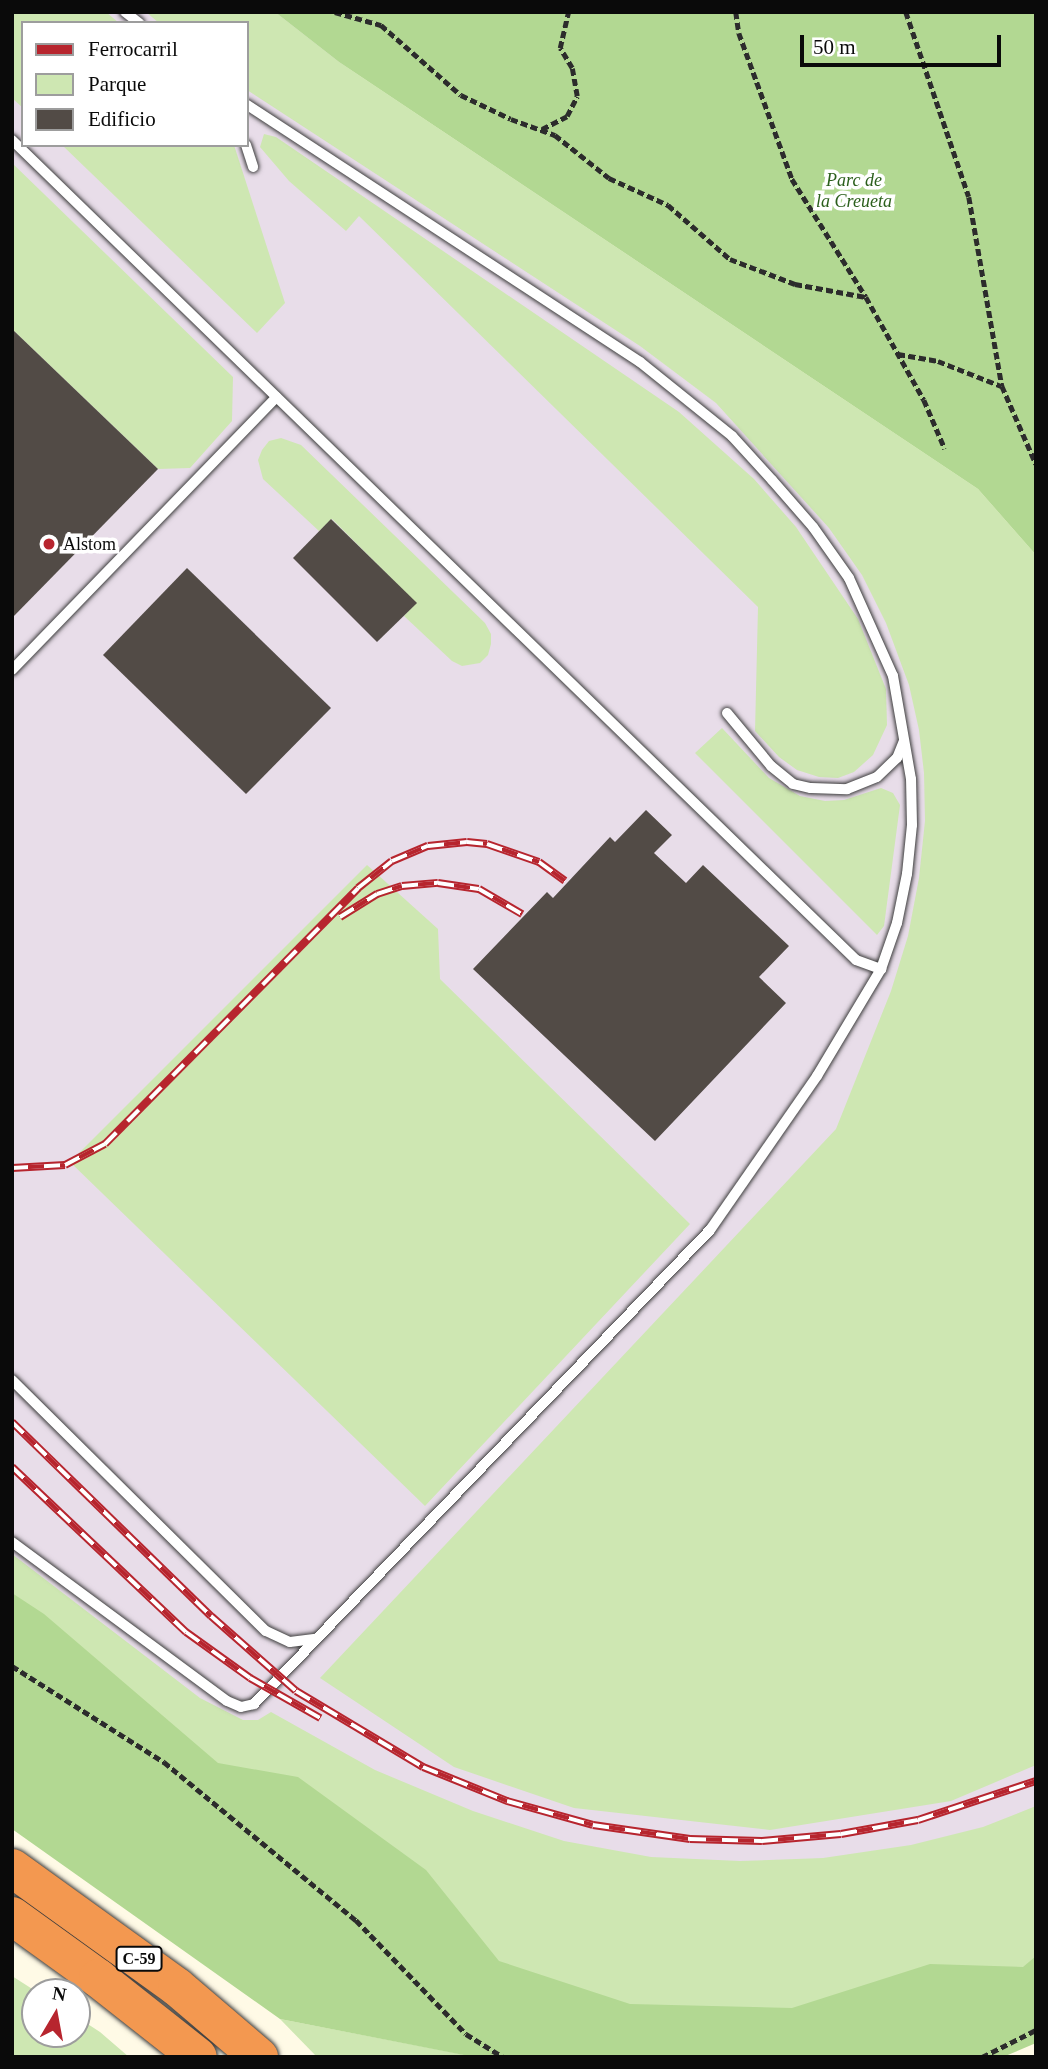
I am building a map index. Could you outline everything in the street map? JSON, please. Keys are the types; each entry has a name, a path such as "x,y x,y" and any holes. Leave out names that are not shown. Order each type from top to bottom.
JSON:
{"highway":[{"name":"C-59","path":"12,1868 177,1987 259,2057"},
{"name":"C-59","path":"12,1916 98,1978 198,2057"}],"lane":[{"path":"12,1542 227,1701 241,1707 254,1704 710,1230 817,1076 881,969 897,923 911,838 911,779 906,735 894,676 873,625 849,578 813,527 732,436 640,362 248,106"},
{"path":"12,140 856,960 881,969"},
{"path":"247,147 253,167"},
{"path":"12,670 277,397"},
{"path":"727,713 782,776 793,783 829,791 847,789 877,777 897,758 906,735"},
{"path":"12,1380 266,1631 297,1643 310,1642 324,1633"}],"path":[{"path":"335,12 381,25 461,95 511,119 555,135 609,178 668,205 730,259 795,284 866,297"},
{"path":"541,129 566,116 578,96 572,68 560,48 568,12"},
{"path":"736,12 739,33 792,178 866,297 924,400 945,449"},
{"path":"905,12 969,197 1002,386 1036,464"},
{"path":"898,354 938,361 1002,386"},
{"path":"12,1666 164,1762 356,1920 466,2034 503,2057"},
{"path":"982,2057 1036,2030"}],"shaded area":[{"path":"12,12 275,12 339,62 1036,555 1036,1992 880,2047 12,1618"}],"green space":[{"path":"12,12 106,12 117,21 21,21 21,106 12,98"},
{"path":"146,12 275,12 339,62 978,489 1036,555 1036,1765 951,1801 770,1830 574,1808 454,1767 320,1678 836,1129 891,991 908,936 919,878 925,821 924,773 919,730 909,685 886,623 862,575 829,528 716,403 640,346 248,91 248,21 157,21"},
{"name":"Parc de la Creueta","path":"275,12 1036,12 1036,555 978,489 339,62"},
{"path":"264,134 276,137 679,412 754,479 796,527 858,619 886,689 887,725 873,755 854,772 838,778 819,777 797,770 779,757 755,731 758,607 359,216 346,231 289,181 260,147"},
{"path":"64,147 235,147 285,303 257,333"},
{"path":"12,163 233,377 232,421 190,468 158,469 12,329"},
{"path":"281,438 301,445 485,623 491,634 491,644 488,655 480,663 462,666 452,661 404,616 416,603 332,519 319,531 263,479 258,460 262,450 269,441"},
{"path":"722,728 769,778 800,796 825,801 844,800 881,788 893,793 900,805 884,926 877,935 695,753"},
{"path":"367,865 438,929 440,979 690,1224 425,1506 70,1162"},
{"path":"12,1554 200,1698 243,1720 258,1720 271,1712 375,1770 473,1811 564,1841 651,1857 740,1861 823,1858 911,1845 983,1827 1036,1806 1036,1992 1018,2008 555,2017 12,1618"},
{"path":"12,1593 44,1614 218,1763 298,1777 426,1870 499,1961 630,2004 792,2008 930,1964 1023,1967 1036,1956 1036,2043 1003,2057 474,2057 280,2019 12,1829"},
{"path":"12,1976 21,1982 21,2048 91,2048 91,2026 129,2057 12,2057"},
{"path":"280,2019 471,2056 472,2057 317,2057"}],"building":[{"name":"Alstom","path":"12,329 158,469 12,618"},
{"path":"331,519 417,603 377,642 293,558"},
{"path":"187,568 331,708 246,794 103,655"},
{"path":"646,810 672,835 654,853 686,883 703,865 789,946 759,977 786,1003 655,1141 473,969 547,892 553,898 610,837 615,842"}],"railway":[{"path":"12,1168 65,1165 105,1144 358,888 392,861 428,846 467,842 487,844 539,862 565,881"},
{"path":"340,917 377,894 402,886 438,883 479,889 522,914"},
{"path":"12,1422 211,1616 296,1691 423,1767 507,1801 593,1825 690,1839 762,1841 841,1834 918,1820 1036,1781"},
{"path":"12,1467 186,1632 250,1678 320,1718"}],"place":[{"name":"Alstom","path":"49,544"}]}
